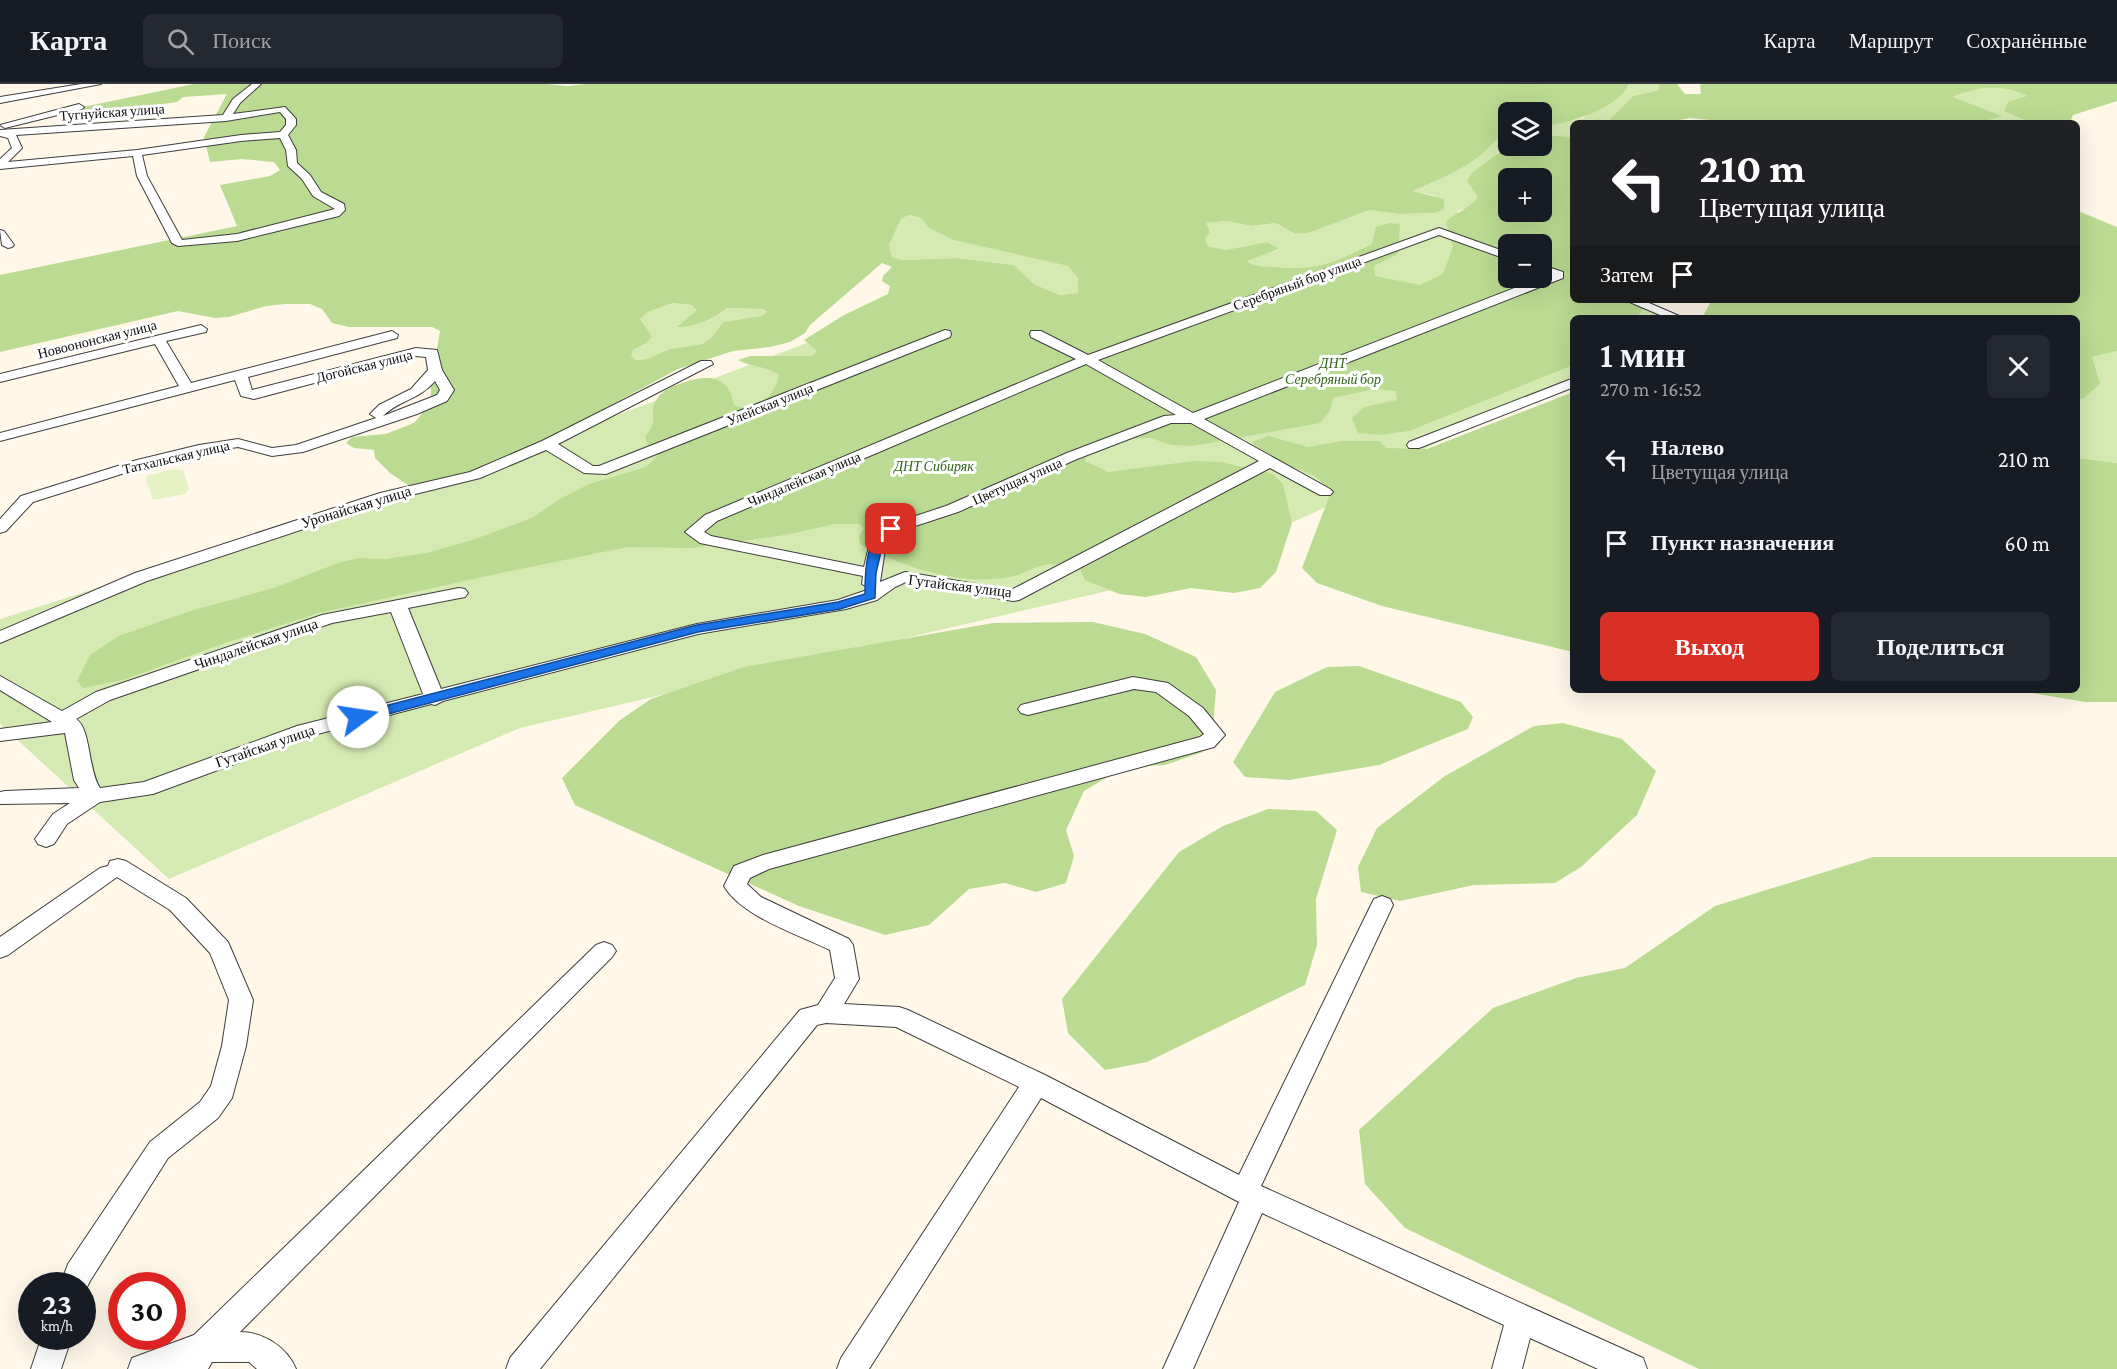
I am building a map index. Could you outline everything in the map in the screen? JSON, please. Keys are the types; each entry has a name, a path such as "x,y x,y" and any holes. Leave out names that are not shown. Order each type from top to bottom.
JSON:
{"street":[{"path":"0,100 97,84"},
{"path":"226,118 236,101 257,84"},
{"path":"1,134 29,117 79,107"},
{"path":"0,166 137,153 241,138 283,135 291,125 291,119 282,109 226,118"},
{"path":"226,118 247,120"},
{"name":"Тугнуйская улица","path":"1,134 226,118"},
{"path":"0,166 15,144 51,129"},
{"path":"1,134 12,136 15,144"},
{"path":"137,153 142,176 178,243 186,243 275,228 335,214 340,210 340,206 317,194 306,177 292,165 291,150 283,135"},
{"name":"Серебряный бор улица","path":"1085,360 1439,231 1498,253"},
{"path":"0,233 8,245"},
{"path":"1552,273 1570,279"},
{"path":"1190,419 1559,275"},
{"path":"1639,303 1670,315"},
{"name":"Новоононская улица","path":"0,378 201,329"},
{"name":"Улейская улица","path":"547,444 594,472 601,471 945,334"},
{"path":"1035,334 1325,492"},
{"name":"Догойская улица","path":"0,437 392,335"},
{"path":"158,339 187,388"},
{"name":"Догойская улица","path":"240,374 246,393 254,395 416,352 432,352 435,370 428,382 410,396 382,407 364,426"},
{"name":"Чиндалейская улица","path":"870,573 706,540 693,532 711,518 1085,360"},
{"name":"Уронайская улица","path":"0,638 141,577 386,496 475,474 547,444 706,364"},
{"name":"Татхальская улица","path":"0,528 27,499 142,464 199,449 238,443 272,452 298,449 442,398 447,390 435,370"},
{"path":"1414,445 1570,384"},
{"name":"Цветущая улица","path":"871,596 870,573 878,542 891,529 952,509 1072,456 1169,419 1190,419"},
{"name":"Гутайская улица","path":"5,798 53,795 95,796 146,789 304,731 435,699 563,662 697,629 840,605 871,596 889,583 905,577 1013,596 1269,462"},
{"name":"Чиндалейская улица","path":"67,722 103,696 317,623 459,593"},
{"path":"398,606 435,699"},
{"path":"0,682 67,722 84,780 95,796 60,819 46,839"},
{"path":"826,1013 846,979 841,945 753,903 735,886 742,872 763,862 1207,742 1215,735 1196,712 1161,687 1133,683 1028,709"},
{"path":"0,735 67,722"},
{"path":"0,949 113,870 178,904 220,948 241,1000 234,1046 223,1090 209,1110 159,1150 79,1272"},
{"path":"1178,1369 1250,1195 1382,904"},
{"path":"197,1358 604,951"},
{"path":"521,1369 809,1017 826,1013 899,1017 1036,1083 1250,1195 1632,1369"},
{"path":"852,1369 1036,1083"},
{"path":"1507,1369 1521,1317"},
{"path":"143,1369 254,1347 281,1369"},
{"path":"46,1369 52,1350"}],"green space":[{"name":"ДНТ Серебряный бор","path":"194,84 546,84 568,86 586,84 1629,84 1623,93 1603,108 1591,114 1552,125 1552,102 1498,102 1498,140 1466,165 1413,191 1444,199 1444,210 1435,213 1399,214 1369,210 1309,233 1295,234 1276,223 1252,226 1227,221 1206,223 1210,232 1205,239 1208,246 1225,250 1267,242 1279,249 1247,261 1259,266 1302,268 1314,267 1347,256 1372,244 1376,227 1389,223 1400,224 1398,254 1374,266 1375,276 1420,285 1443,274 1453,247 1446,222 1478,197 1467,181 1472,173 1498,153 1498,156 1552,156 1552,136 1570,137 1570,303 1644,303 1643,309 1638,315 1570,315 1570,366 1409,431 1379,435 1358,433 1352,418 1364,407 1397,400 1396,391 1374,389 1333,398 1330,411 1320,423 1192,446 1171,445 1151,438 1118,439 1089,448 1085,461 1108,472 1194,461 1221,462 1273,474 1283,484 1292,523 1276,572 1260,588 1234,593 1191,588 1146,597 1119,594 1085,580 1080,569 1056,564 1038,566 1010,577 972,579 952,577 895,561 860,544 859,536 864,528 859,524 835,524 785,535 691,548 628,547 510,571 319,613 225,643 123,680 83,688 77,681 90,655 119,636 190,611 274,588 338,563 359,558 386,559 427,553 475,539 532,518 560,499 589,484 646,467 658,455 648,445 645,437 653,422 655,403 662,393 685,382 710,378 723,383 728,388 734,405 750,407 763,402 773,390 779,375 738,360 750,356 813,356 817,351 804,340 844,315 888,294 890,286 882,281 883,276 892,267 882,263 810,325 805,333 790,342 770,347 733,351 678,369 492,469 436,483 408,485 390,473 375,458 374,450 354,448 346,443 352,437 386,434 414,423 431,403 431,385 440,331 432,327 349,327 332,323 322,309 310,304 285,304 215,318 178,311 0,352 0,275 237,226 220,185 270,176 280,170 274,162 242,159 210,162 204,137 227,94 183,97 177,102 71,115 83,107","holes":["909,215 921,218 929,228 954,240 1068,266 1078,278 1078,293 1060,295 1034,284 1014,265 957,258 902,260 892,257 889,245 901,219","673,303 692,305 697,310 677,327 703,322 727,308 763,309 767,312 761,316 723,322 713,336 703,344 670,349 647,359 636,360 631,356 633,350 645,344 652,337 640,319 648,312"]},
{"path":"1629,84 1659,84 1659,90 1633,96 1609,120 1574,120 1583,118 1627,88"},
{"path":"1659,84 1677,84 1685,94 1701,94 1700,85 1703,84 2117,84 2117,101 2073,115 2071,120 2025,120 2004,111 2008,102 2027,96 2000,88 1990,88 1953,97 2002,116 1989,120 1710,120 1690,118 1609,120 1633,96 1659,90"},
{"path":"1991,86 2013,88 2027,96 2027,120 1988,120 2001,116 1953,97 1967,91"},
{"path":"1570,121 1570,137 1552,136 1552,125"},
{"name":"ДНТ Сибиряк","path":"1498,139 1498,153 1478,197 1470,207 1457,211 1498,264 1498,288 1539,288 1570,299 1570,303 1629,303 1660,315 1570,315 1570,381 1327,494 1339,501 1180,574 520,728 169,879 0,724 0,619 497,461 948,289 1060,349 1289,270 1254,265 1246,260 1279,250 1267,242 1225,250 1208,246 1205,239 1206,223 1227,221 1252,226 1276,223 1295,234 1309,233 1369,210 1399,214 1435,213 1444,210 1436,196 1413,191 1483,152"},
{"path":"2080,212 2117,227 2117,351 2092,357 2100,384 2083,399 2080,399 2080,315 1704,315 1710,303 2080,303"},
{"path":"909,215 921,218 929,228 1012,253 1068,266 1078,278 1078,293 1060,295 1034,284 1014,265 957,258 902,260 892,257 889,245 901,219"},
{"path":"674,303 692,305 698,310 678,327 704,322 727,308 763,309 767,312 761,316 723,322 713,336 703,344 670,349 647,359 636,360 630,356 633,350 645,344 640,319 648,312"},
{"path":"2117,351 2117,463 2080,458 2080,399 2083,399 2092,357"},
{"path":"1570,393 1570,651 1382,606 1317,583 1302,568 1329,497 1325,487 1310,473 1269,458 1252,442 1268,436 1308,447 1343,441 1379,441 1386,448 1427,449"},
{"path":"2080,458 2117,463 2117,702 2085,702 2032,693 2080,693"},
{"path":"173,469 183,470 189,489 185,494 153,500 146,480 147,476"},
{"path":"1093,622 1145,634 1196,657 1216,690 1213,727 1203,752 1165,765 1124,767 1084,791 1066,830 1074,856 1066,883 1036,892 1005,883 969,889 929,925 885,935 799,906 575,805 562,778 620,720 651,699 744,667 993,623"},
{"path":"1359,666 1461,702 1473,717 1468,729 1379,765 1289,780 1245,777 1233,762 1275,692 1327,667"},
{"path":"1563,723 1622,739 1656,771 1637,815 1581,867 1555,883 1474,885 1400,901 1361,892 1358,867 1377,828 1445,776 1534,726"},
{"path":"1268,809 1316,811 1337,830 1316,899 1317,945 1305,985 1147,1062 1105,1070 1068,1033 1062,999 1179,852 1223,826"},
{"path":"1873,857 2117,857 2117,1369 1699,1369 1405,1228 1365,1184 1359,1130 1493,1008 1576,978 1625,968 1715,906"}],"route":[{"path":"358,717 435,699 563,662 697,629 840,605 871,596 870,573 878,542 891,529"}]}
